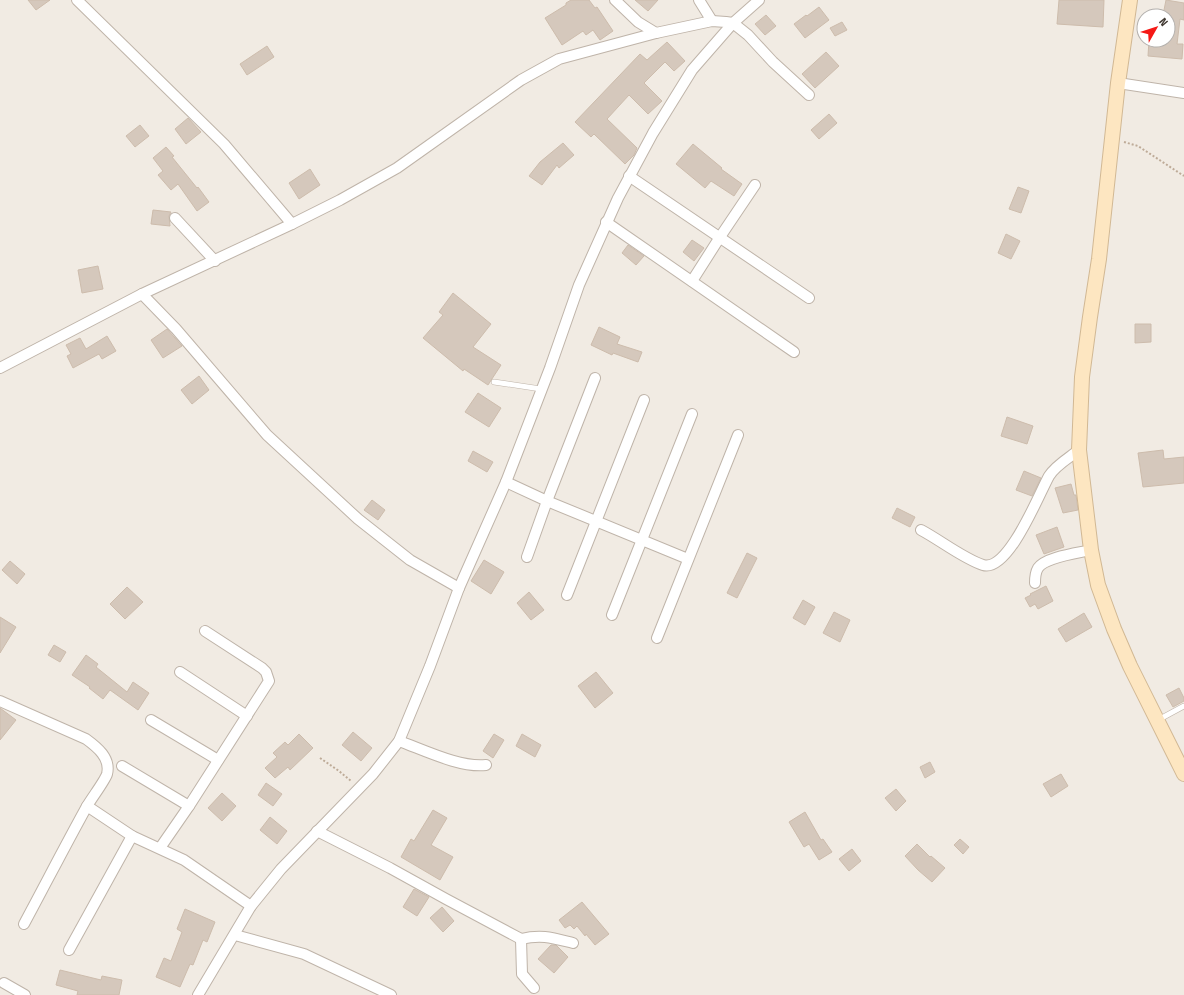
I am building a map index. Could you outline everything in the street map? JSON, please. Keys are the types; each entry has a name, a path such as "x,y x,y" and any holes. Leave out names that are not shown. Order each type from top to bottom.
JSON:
{"street":[{"path":"77,0 224,144 292,224"},
{"path":"615,0 638,22 656,33"},
{"path":"699,0 712,22"},
{"path":"198,995 251,906 281,869 374,774 399,741 430,666 459,588 506,482 579,285 606,222 653,133 692,70 733,23 760,0"},
{"path":"1130,0 1118,83 1099,259 1082,377 1079,450 1091,550 1098,584 1114,629 1130,666 1184,774"},
{"path":"0,368 142,294 215,261 340,200 397,168 521,80 559,60 656,33 712,22 733,23 748,35 773,62 809,95"},
{"path":"1118,83 1184,93"},
{"path":"629,176 809,298"},
{"path":"692,281 755,185"},
{"path":"175,218 215,261"},
{"path":"606,222 794,352"},
{"path":"142,294 176,329 267,435 358,519 410,560 459,588"},
{"path":"527,557 595,378"},
{"path":"567,595 644,400"},
{"path":"612,615 692,414"},
{"path":"657,638 738,435"},
{"path":"921,530 970,559 983,565 988,566 994,564 1000,560 1011,546 1026,522 1049,476 1055,468 1079,450"},
{"path":"506,482 547,501 688,559"},
{"path":"1035,583 1035,575 1038,569 1046,562 1091,550"},
{"path":"160,848 269,682 268,675 262,668 205,631"},
{"path":"180,672 247,716"},
{"path":"0,701 86,739 98,747 104,755 106,764 107,774 87,806 24,924"},
{"path":"151,720 218,760"},
{"path":"399,741 461,764 477,766 486,765"},
{"path":"122,766 189,806"},
{"path":"87,806 132,836 184,860 251,906"},
{"path":"317,831 390,868 521,939 547,936 572,943"},
{"path":"69,950 132,836"},
{"path":"235,935 304,954 391,995"},
{"path":"521,939 522,974 534,988"},
{"path":"4,983 26,995"}],"lane":[{"path":"494,382 541,389"},
{"path":"1157,720 1184,706"}],"path":[{"path":"1113,139 1138,146 1184,176"},
{"path":"320,758 339,771 358,790"}],"building":[{"path":"28,0 50,0 36,10"},
{"path":"571,0 589,0 595,8 597,7 613,31 600,40 593,30 586,35 583,31 562,45 545,18 566,5 566,3"},
{"path":"635,0 658,0 648,11"},
{"path":"1059,0 1104,0 1103,27 1057,24"},
{"path":"1166,0 1184,3 1184,20 1180,19 1177,44 1183,44 1182,59 1148,56 1148,48 1176,48 1176,8 1164,8"},
{"path":"819,7 829,20 805,38 794,24"},
{"path":"766,15 776,26 765,35 755,24"},
{"path":"842,22 847,30 835,36 830,28"},
{"path":"667,42 685,61 674,71 665,62 644,83 662,101 648,114 629,95 607,119 637,148 634,155 625,164 594,134 591,137 575,122 640,54 647,60"},
{"path":"267,46 274,57 247,75 240,64"},
{"path":"826,52 839,66 815,88 802,74"},
{"path":"829,114 837,123 819,139 811,130"},
{"path":"188,118 201,132 186,144 175,129"},
{"path":"140,125 149,136 135,147 126,136"},
{"path":"563,143 574,155 559,168 557,165 542,185 529,176 540,162"},
{"path":"693,144 722,168 721,169 742,184 734,196 711,181 705,188 676,164"},
{"path":"166,147 174,156 172,157 209,202 197,211 178,184 171,190 158,175 163,171 153,158"},
{"path":"310,169 320,185 299,199 289,183"},
{"path":"1018,187 1029,191 1021,213 1009,209"},
{"path":"153,210 171,212 169,216 170,226 151,224"},
{"path":"1006,234 1020,241 1011,259 998,253"},
{"path":"692,240 704,248 694,261 683,252"},
{"path":"628,245 644,256 636,265 622,253"},
{"path":"98,266 103,289 82,293 78,270"},
{"path":"453,293 491,324 473,347 501,365 488,385 464,369 463,371 423,338 443,315 439,312"},
{"path":"1135,324 1151,324 1151,342 1135,343"},
{"path":"599,327 620,337 617,344 642,352 638,362 613,353 612,355 591,345"},
{"path":"167,329 182,346 163,358 151,340"},
{"path":"107,336 116,351 102,359 99,354 73,368 67,356 71,354 66,345 80,338 86,349"},
{"path":"199,376 209,390 192,404 181,390"},
{"path":"478,393 501,408 489,427 465,412"},
{"path":"1007,417 1033,426 1027,444 1001,436"},
{"path":"1163,450 1164,459 1184,457 1184,483 1143,487 1138,453"},
{"path":"473,451 493,462 487,472 468,461"},
{"path":"1024,471 1041,478 1032,496 1016,490"},
{"path":"1071,484 1074,495 1076,495 1078,510 1063,513 1055,488"},
{"path":"372,500 385,510 378,520 364,510"},
{"path":"897,508 915,517 910,527 892,518"},
{"path":"1057,527 1064,547 1044,554 1036,535"},
{"path":"747,553 757,558 737,598 727,593"},
{"path":"484,560 504,572 491,594 471,581"},
{"path":"10,561 25,574 17,584 2,570"},
{"path":"1046,586 1053,601 1038,609 1035,604 1030,607 1025,598"},
{"path":"127,587 143,602 125,619 110,604"},
{"path":"529,592 544,610 531,620 517,603"},
{"path":"803,600 815,607 805,625 793,618"},
{"path":"834,612 850,620 840,642 823,633"},
{"path":"1084,613 1092,627 1066,642 1058,629"},
{"path":"0,617 16,627 0,653"},
{"path":"54,645 66,652 60,662 48,655"},
{"path":"86,655 98,664 96,667 127,692 133,682 149,693 138,710 110,690 103,699 89,688 90,687 72,675"},
{"path":"596,672 613,693 595,708 578,686"},
{"path":"1179,688 1184,701 1173,707 1166,695"},
{"path":"0,708 16,720 0,740"},
{"path":"353,732 372,748 361,761 342,745"},
{"path":"299,734 313,748 290,770 288,767 275,778 265,768 277,757 273,753 285,742 288,745"},
{"path":"494,734 504,740 493,758 483,751"},
{"path":"522,734 541,745 535,757 516,746"},
{"path":"930,762 935,772 925,778 920,767"},
{"path":"1061,774 1068,786 1051,797 1043,784"},
{"path":"266,783 282,794 273,806 258,795"},
{"path":"896,789 906,801 896,811 885,798"},
{"path":"222,793 236,806 222,821 208,808"},
{"path":"433,810 447,818 431,845 453,857 440,880 401,857 411,839 414,841"},
{"path":"805,812 821,840 823,839 832,852 819,860 809,844 804,847 789,822"},
{"path":"270,817 287,831 277,844 260,830"},
{"path":"960,839 969,847 963,854 954,845"},
{"path":"917,844 930,857 931,856 945,868 932,882 905,856"},
{"path":"852,849 861,861 849,871 839,859"},
{"path":"414,889 429,897 417,916 403,907"},
{"path":"582,902 609,934 595,945 577,926 574,929 570,925 565,928 559,920"},
{"path":"442,907 454,921 443,932 430,918"},
{"path":"185,909 215,922 207,942 203,940 193,965 190,964 180,987 156,977 164,958 171,961 182,932 177,929"},
{"path":"551,945 556,945 568,957 554,973 538,959"},
{"path":"60,970 101,980 102,976 122,980 119,995 77,995 78,991 56,985"}]}
